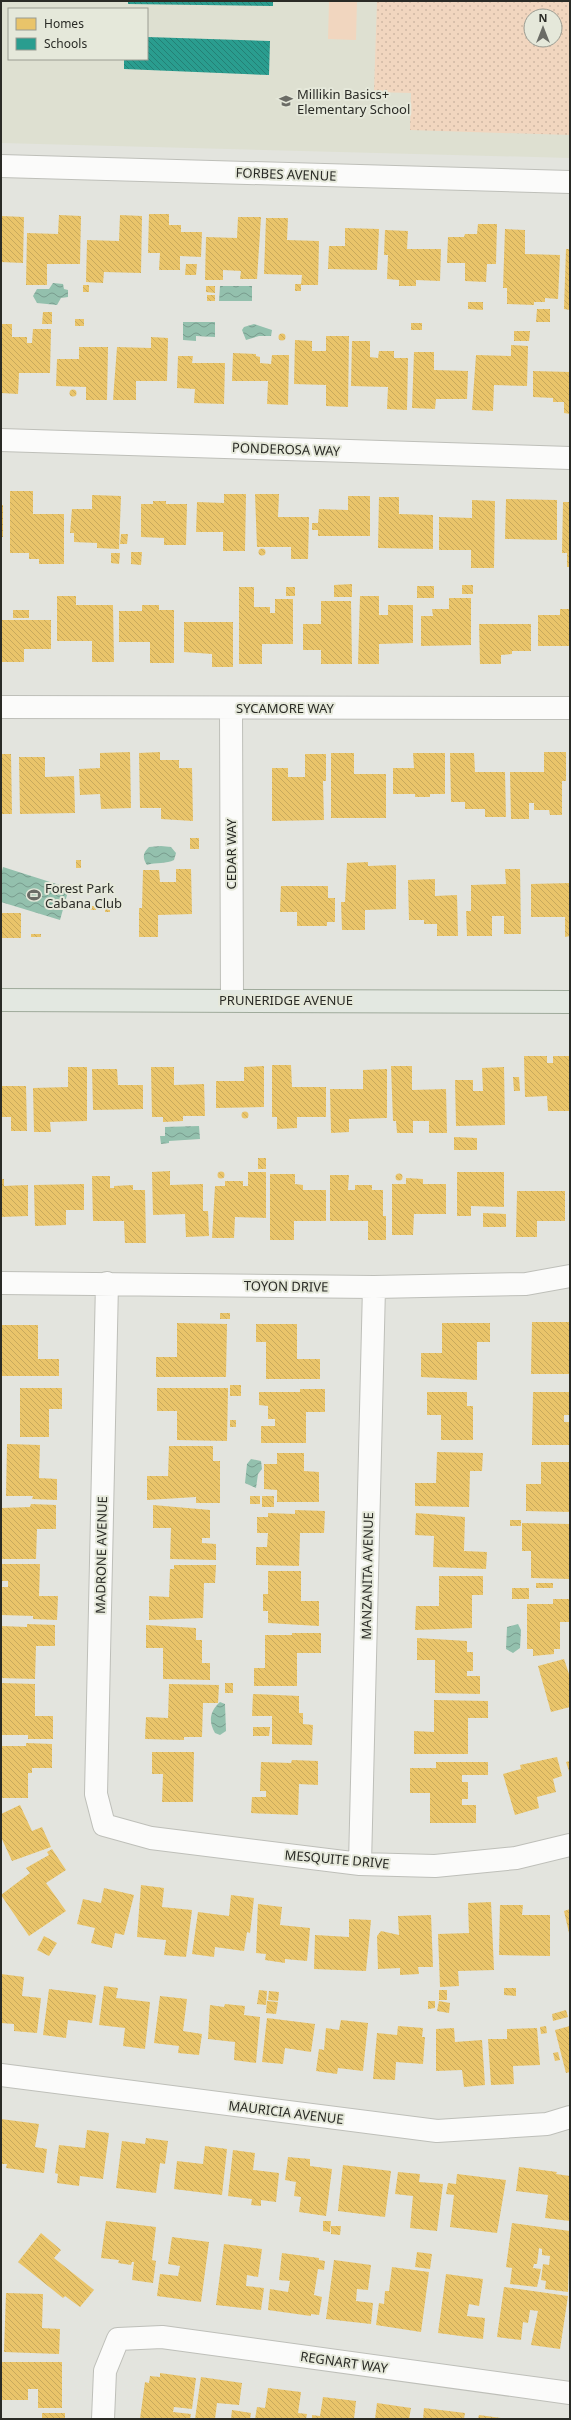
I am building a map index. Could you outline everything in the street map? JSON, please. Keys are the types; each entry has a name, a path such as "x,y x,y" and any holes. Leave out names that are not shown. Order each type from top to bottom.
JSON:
{"main road":[{"name":"PRUNERIDGE AVENUE","path":"1,1000 570,1002"}],"street":[{"name":"FORBES AVENUE","path":"1,166 570,182"},
{"name":"PONDEROSA WAY","path":"1,440 570,458"},
{"name":"SYCAMORE WAY","path":"1,707 570,708"},
{"name":"CEDAR WAY","path":"231,708 232,1000"},
{"name":"TOYON DRIVE","path":"1,1283 374,1287 526,1284 570,1276"},
{"name":"MADRONE AVENUE","path":"104,1824 96,1794 107,1283"},
{"name":"MANZANITA AVENUE","path":"360,1864 374,1287"},
{"name":"MESQUITE DRIVE","path":"104,1824 151,1838 360,1864 435,1866 516,1858 570,1845"},
{"name":"MAURICIA AVENUE","path":"1,2075 437,2131 547,2124 570,2117"},
{"name":"REGNART WAY","path":"103,2419 105,2371 118,2338 162,2337 570,2393"}],"shaded area":[{"name":"Millikin Basics+ Elementary School","path":"1,1 570,1 570,158 1,143"},
{"path":"329,1 357,1 356,40 328,39"},
{"path":"377,1 570,1 570,135 410,130 411,93 374,92"}],"water":[{"path":"53,283 63,284 64,289 68,290 68,297 61,298 57,305 37,303 33,296 37,289 49,289"},
{"path":"220,286 252,286 252,301 219,301"},
{"path":"183,322 215,322 215,337 196,336 196,341 183,340"},
{"path":"254,324 272,330 271,336 259,336 246,340 242,330 244,327"},
{"path":"149,847 171,847 176,853 174,860 147,865 144,860 145,851"},
{"name":"Forest Park Cabana Club","path":"3,867 69,888 60,920 1,902 1,875"},
{"path":"199,1126 200,1139 169,1141 169,1143 161,1144 160,1136 165,1136 165,1127"},
{"path":"251,1459 261,1461 262,1469 258,1474 256,1488 245,1483 247,1464"},
{"path":"518,1624 521,1630 520,1648 513,1653 506,1649 507,1627"},
{"path":"220,1702 225,1704 226,1731 220,1735 215,1733 213,1729 211,1724 211,1716 214,1709"}],"building: Homes":[{"path":"149,214 169,214 169,225 181,225 181,232 202,232 201,257 180,256 180,270 159,270 160,253 148,253"},
{"path":"59,215 81,216 80,264 47,264 47,285 26,285 27,233 58,234"},
{"path":"120,215 142,216 141,273 104,272 103,283 86,282 87,240 119,241"},
{"path":"1,216 24,217 23,263 1,262"},
{"path":"238,217 261,217 257,279 240,279 241,271 223,270 223,280 205,280 206,237 237,238"},
{"path":"266,218 288,218 287,240 319,241 318,285 301,285 302,275 264,274"},
{"path":"478,224 497,224 496,264 487,264 486,282 465,281 465,263 447,263 448,237 464,237 465,234 477,234"},
{"path":"345,228 379,229 377,270 328,269 329,246 345,246"},
{"path":"505,229 525,230 525,254 560,255 558,299 545,298 545,302 534,302 534,305 507,304 507,288 503,288"},
{"path":"385,230 408,231 407,249 441,249 440,281 416,280 416,286 399,286 399,280 387,279 388,255 384,255"},
{"path":"566,249 570,249 570,310 564,309"},
{"path":"186,264 197,264 196,275 185,275"},
{"path":"295,284 301,284 301,291 295,291"},
{"path":"83,285 89,285 89,292 83,292"},
{"path":"206,286 215,286 215,293 206,292"},
{"path":"207,295 215,295 215,301 207,301"},
{"path":"468,302 483,302 483,310 468,309"},
{"path":"537,309 550,309 550,322 536,322"},
{"path":"43,312 52,312 52,324 42,324"},
{"path":"75,319 84,319 84,326 75,326"},
{"path":"411,323 422,323 422,330 411,330"},
{"path":"1,324 12,324 12,337 27,337 27,343 32,343 33,329 51,329 50,373 19,373 18,394 1,393"},
{"path":"514,331 530,331 529,341 514,341"},
{"path":"282,334 285,337 282,340 279,337"},
{"path":"326,336 349,336 348,407 326,406 326,385 294,384 295,340 312,341 312,351 326,351"},
{"path":"151,337 168,338 167,381 136,381 136,400 113,400 117,347 151,348"},
{"path":"352,341 370,341 370,357 378,358 379,351 394,351 394,358 408,358 407,410 387,409 388,387 351,386"},
{"path":"511,345 528,346 527,386 494,385 493,411 472,410 476,355 511,356"},
{"path":"79,347 108,347 107,400 86,400 86,387 56,386 57,359 79,359"},
{"path":"414,352 434,352 434,370 468,371 467,399 436,399 435,409 412,408"},
{"path":"233,353 256,354 256,356 260,357 260,363 271,364 272,355 289,355 288,405 267,404 268,381 232,381"},
{"path":"178,356 193,356 192,363 225,363 224,404 194,403 195,389 177,388"},
{"path":"533,371 570,372 570,414 564,413 564,402 553,402 553,398 533,397"},
{"path":"73,390 76,393 73,396 70,393"},
{"path":"10,491 33,491 33,514 64,514 64,564 39,564 39,559 29,559 29,553 10,553"},
{"path":"224,494 246,494 245,551 223,551 223,532 196,532 197,502 224,503"},
{"path":"255,494 279,494 278,517 309,517 308,559 291,559 291,547 257,547"},
{"path":"92,495 121,496 119,549 97,548 97,543 74,542 74,533 70,533 72,509 92,509"},
{"path":"348,496 370,496 370,536 318,536 318,530 312,530 312,523 318,523 319,509 348,510"},
{"path":"379,497 399,497 399,514 433,515 433,549 378,548"},
{"path":"506,499 557,500 557,540 505,539"},
{"path":"472,500 495,501 494,568 471,568 471,550 439,550 439,517 472,518"},
{"path":"153,501 166,501 166,504 187,504 186,545 164,545 164,538 141,537 141,504 153,504"},
{"path":"563,502 570,502 570,567 567,567 567,553 562,553"},
{"path":"1,505 3,505 3,537 1,537"},
{"path":"121,534 128,534 127,544 120,544"},
{"path":"262,549 265,552 262,555 259,552"},
{"path":"131,552 142,552 141,565 131,564"},
{"path":"111,553 120,553 119,564 111,563"},
{"path":"352,584 352,597 334,597 334,585"},
{"path":"462,585 473,585 473,594 462,594"},
{"path":"417,586 434,586 434,598 417,598"},
{"path":"239,587 254,587 254,607 270,607 270,613 275,613 275,599 293,599 293,644 262,644 262,664 239,664"},
{"path":"286,587 295,587 295,596 286,596"},
{"path":"57,596 76,596 76,605 113,605 114,662 92,662 92,641 57,641"},
{"path":"360,596 379,596 379,615 388,615 388,605 413,605 413,643 379,644 379,664 358,664"},
{"path":"449,598 471,598 471,645 421,646 421,616 433,616 432,609 449,609"},
{"path":"321,601 351,601 352,664 321,664 321,650 303,650 303,624 321,624"},
{"path":"142,605 159,605 159,610 174,610 174,663 150,663 150,642 119,642 119,611 142,611"},
{"path":"560,609 570,609 570,646 538,646 538,615 560,615"},
{"path":"13,610 29,610 29,618 13,618"},
{"path":"1,620 51,620 51,649 24,649 24,662 2,662"},
{"path":"184,622 233,622 233,667 212,667 212,654 184,652"},
{"path":"479,624 531,624 531,651 512,651 512,654 501,655 501,664 480,664"},
{"path":"130,752 131,808 101,809 100,794 80,795 79,769 100,768 100,753"},
{"path":"160,752 160,760 179,760 179,768 192,768 193,821 161,819 161,808 140,808 139,753"},
{"path":"544,752 566,752 566,781 562,781 562,815 550,815 549,810 534,810 534,803 529,803 529,819 511,819 510,772 544,772"},
{"path":"331,753 354,753 354,774 386,774 386,818 331,818"},
{"path":"413,753 445,753 445,794 430,794 430,797 415,797 415,794 393,794 393,768 414,768"},
{"path":"450,753 474,753 475,772 505,772 506,817 485,817 485,809 465,809 465,802 451,802"},
{"path":"1,754 11,754 12,814 1,814"},
{"path":"305,754 326,754 326,781 323,781 324,820 272,821 272,768 288,768 288,777 305,777"},
{"path":"19,757 45,757 45,777 74,776 75,813 20,814"},
{"path":"190,838 199,838 199,849 190,849"},
{"path":"76,860 81,860 81,868 76,868"},
{"path":"368,862 368,866 396,865 396,909 365,910 365,930 342,930 341,902 345,902 347,863"},
{"path":"176,869 191,869 192,914 158,915 158,937 139,937 139,908 142,908 143,870 159,870 160,882 176,882"},
{"path":"505,869 520,869 521,934 504,934 504,916 492,916 492,936 467,936 466,911 471,911 471,885 506,884"},
{"path":"435,879 435,896 457,895 458,936 437,936 437,924 424,924 424,920 409,920 408,880"},
{"path":"570,883 570,936 565,937 565,917 531,917 531,884"},
{"path":"281,886 328,886 328,898 335,898 335,922 327,922 327,926 297,926 297,912 280,912"},
{"path":"110,904 110,912 105,912 105,905"},
{"path":"89,906 96,906 96,910 89,910"},
{"name":"Forest Park Cabana Club","path":"1,913 21,913 21,938 1,938"},
{"path":"31,934 41,934 41,937 31,937"},
{"path":"524,1056 547,1056 547,1063 553,1063 553,1056 570,1056 570,1111 548,1111 547,1096 525,1097"},
{"path":"272,1065 291,1065 292,1087 326,1087 326,1117 297,1117 297,1128 277,1129 277,1117 272,1117"},
{"path":"264,1066 264,1107 216,1108 216,1081 244,1081 244,1067"},
{"path":"391,1066 412,1066 412,1090 446,1089 447,1133 429,1133 429,1121 413,1121 413,1133 397,1133 396,1121 393,1121"},
{"path":"68,1067 87,1067 87,1121 50,1122 51,1132 34,1132 33,1088 68,1087"},
{"path":"151,1067 174,1067 174,1085 204,1084 205,1116 183,1116 183,1121 163,1122 163,1117 152,1117"},
{"path":"504,1067 505,1125 456,1126 455,1080 473,1080 473,1091 483,1091 482,1068"},
{"path":"92,1069 117,1069 118,1085 143,1085 143,1109 93,1110"},
{"path":"387,1069 387,1118 349,1119 349,1132 331,1133 330,1089 363,1089 363,1070"},
{"path":"513,1077 519,1077 520,1091 514,1091"},
{"path":"1,1086 26,1086 27,1131 11,1131 11,1117 1,1117"},
{"path":"245,1111 248,1112 248,1118 245,1119 242,1118 241,1115 242,1112"},
{"path":"454,1137 477,1138 477,1150 454,1150"},
{"path":"258,1158 266,1158 266,1169 258,1169"},
{"path":"170,1171 170,1185 203,1184 203,1211 208,1211 209,1236 186,1237 185,1214 153,1215 152,1172"},
{"path":"221,1171 224,1172 224,1178 221,1179 218,1178 217,1175 218,1172"},
{"path":"248,1172 266,1172 266,1218 235,1217 234,1238 212,1238 215,1186 225,1186 225,1181 243,1181 243,1186 248,1186"},
{"path":"457,1172 504,1172 504,1207 471,1206 471,1216 457,1216"},
{"path":"399,1173 402,1174 402,1180 399,1181 396,1180 395,1177 396,1174"},
{"path":"270,1174 295,1174 295,1184 303,1185 303,1190 326,1190 326,1221 294,1221 294,1240 270,1240"},
{"path":"330,1175 349,1175 348,1190 355,1190 355,1185 372,1185 372,1190 383,1190 383,1216 386,1216 386,1240 368,1240 368,1221 330,1221"},
{"path":"92,1176 110,1176 110,1188 114,1188 114,1186 133,1185 133,1190 145,1190 146,1243 125,1243 124,1221 93,1221"},
{"path":"406,1178 423,1179 423,1184 446,1184 446,1214 414,1214 413,1235 392,1235 392,1184 406,1184"},
{"path":"1,1179 4,1179 4,1186 28,1185 28,1216 1,1217"},
{"path":"84,1184 84,1210 66,1210 66,1225 35,1226 34,1185"},
{"path":"517,1191 565,1191 565,1221 537,1221 537,1237 516,1237"},
{"path":"483,1213 506,1214 506,1227 483,1227"},
{"path":"220,1313 230,1313 230,1319 220,1319"},
{"path":"532,1322 570,1322 570,1374 531,1374"},
{"path":"177,1323 227,1324 226,1377 156,1377 156,1357 177,1357"},
{"path":"442,1323 490,1323 490,1342 477,1342 477,1380 421,1377 421,1353 442,1353"},
{"path":"256,1324 297,1324 297,1359 320,1359 320,1379 266,1379 266,1342 256,1342"},
{"path":"1,1325 38,1325 38,1359 59,1359 59,1376 2,1376"},
{"path":"230,1385 241,1385 241,1396 230,1396"},
{"path":"20,1388 62,1388 62,1409 49,1409 49,1437 20,1437"},
{"path":"157,1388 228,1388 227,1441 177,1440 177,1411 157,1411"},
{"path":"300,1389 325,1389 325,1412 306,1412 306,1443 261,1443 261,1426 275,1426 275,1419 268,1419 268,1406 259,1405 259,1392 300,1392"},
{"path":"427,1392 467,1392 467,1406 473,1406 473,1440 441,1440 441,1415 427,1415"},
{"path":"533,1392 570,1392 570,1415 564,1415 564,1422 570,1422 570,1445 532,1445"},
{"path":"230,1420 236,1420 236,1427 230,1427"},
{"path":"7,1444 40,1445 39,1478 57,1479 57,1500 32,1499 33,1496 6,1496"},
{"path":"169,1446 213,1446 213,1461 220,1461 220,1503 196,1503 196,1497 147,1500 147,1476 168,1476"},
{"path":"437,1452 483,1453 482,1471 470,1471 469,1507 415,1506 415,1483 436,1483"},
{"path":"277,1453 304,1453 304,1471 319,1472 319,1502 277,1502 277,1490 264,1489 264,1464 277,1464"},
{"path":"541,1462 570,1462 570,1512 526,1511 526,1484 541,1484"},
{"path":"250,1496 260,1496 260,1504 250,1504"},
{"path":"262,1496 274,1496 274,1507 262,1507"},
{"path":"31,1504 56,1505 56,1529 37,1529 36,1559 1,1559 1,1508 30,1507"},
{"path":"153,1505 210,1510 210,1538 202,1538 202,1543 216,1544 216,1560 170,1559 171,1528 153,1528"},
{"path":"295,1510 325,1511 324,1533 300,1533 299,1566 256,1565 256,1547 267,1547 268,1533 257,1533 257,1517 268,1517 268,1513 295,1514"},
{"path":"416,1513 465,1517 464,1551 487,1552 486,1569 433,1567 434,1536 415,1535"},
{"path":"510,1520 521,1520 521,1526 510,1526"},
{"path":"522,1523 570,1524 570,1579 531,1578 531,1551 522,1551"},
{"path":"1,1564 40,1564 39,1596 58,1596 57,1620 33,1619 33,1616 1,1615 2,1587 8,1587 8,1581 1,1581"},
{"path":"174,1565 216,1565 215,1583 204,1583 203,1618 149,1620 149,1596 169,1597 170,1569 174,1569"},
{"path":"268,1571 301,1571 301,1601 319,1601 319,1626 268,1623 268,1611 263,1611 263,1594 268,1594"},
{"path":"439,1576 483,1576 483,1595 472,1595 472,1628 415,1630 416,1606 439,1606"},
{"path":"536,1583 553,1583 553,1588 536,1588"},
{"path":"512,1588 529,1588 529,1599 512,1599"},
{"path":"553,1599 570,1599 570,1622 560,1622 560,1649 554,1649 554,1654 533,1656 533,1649 527,1649 527,1604 553,1604"},
{"path":"27,1624 55,1625 55,1646 36,1646 35,1679 1,1678 1,1626 27,1627"},
{"path":"146,1625 196,1628 196,1640 202,1640 202,1663 210,1663 210,1680 163,1679 163,1648 146,1648"},
{"path":"292,1633 321,1633 321,1653 297,1653 297,1686 254,1686 254,1668 265,1668 265,1635 292,1635"},
{"path":"417,1638 467,1641 467,1652 473,1652 473,1671 467,1671 467,1676 480,1676 480,1694 435,1693 435,1660 417,1660"},
{"path":"564,1659 570,1677 570,1707 551,1712 538,1666"},
{"path":"1,1683 35,1684 35,1716 53,1716 53,1739 28,1739 28,1735 1,1735"},
{"path":"225,1683 233,1683 233,1693 225,1693"},
{"path":"169,1684 219,1685 218,1703 203,1703 202,1737 184,1737 184,1740 145,1739 146,1717 168,1718"},
{"path":"253,1694 299,1696 299,1713 303,1713 303,1724 313,1725 312,1745 272,1744 272,1716 252,1716"},
{"path":"434,1700 488,1701 488,1718 468,1718 468,1754 414,1754 414,1731 434,1732"},
{"path":"253,1727 270,1727 269,1736 253,1736"},
{"path":"26,1743 52,1744 52,1768 32,1768 32,1773 28,1773 28,1798 1,1798 1,1746 26,1746"},
{"path":"152,1752 194,1752 193,1802 162,1802 163,1774 152,1774"},
{"path":"557,1757 562,1776 553,1779 556,1792 537,1797 539,1808 515,1815 503,1774 521,1769 520,1765"},
{"path":"292,1760 318,1761 318,1785 299,1784 298,1815 251,1813 252,1797 266,1797 266,1791 260,1791 261,1762 291,1763"},
{"path":"570,1761 570,1774 566,1762"},
{"path":"436,1762 488,1762 488,1775 462,1775 462,1782 468,1782 468,1799 462,1799 462,1805 476,1805 476,1823 430,1823 430,1793 410,1793 410,1768 436,1768"},
{"path":"20,1805 32,1831 42,1827 51,1847 12,1861 1,1837 1,1814"},
{"path":"52,1849 66,1870 46,1883 66,1911 29,1936 1,1895 30,1873 26,1868 49,1855 47,1852"},
{"path":"141,1885 164,1888 162,1907 192,1910 186,1957 164,1955 166,1940 137,1937"},
{"path":"104,1888 134,1895 124,1935 115,1933 112,1948 91,1943 95,1928 77,1924 83,1899 101,1903"},
{"path":"231,1895 254,1898 250,1933 247,1932 244,1951 215,1947 214,1957 192,1954 198,1912 229,1916"},
{"path":"491,1902 494,1970 458,1971 459,1986 440,1987 438,1934 469,1933 468,1903"},
{"path":"258,1904 282,1907 280,1925 310,1928 307,1961 285,1959 285,1963 265,1960 266,1954 256,1953"},
{"path":"500,1905 523,1905 522,1915 550,1915 550,1956 499,1955"},
{"path":"570,1909 570,1933 569,1933 564,1911"},
{"path":"431,1915 433,1967 418,1967 419,1974 400,1975 400,1968 378,1969 377,1936 381,1931 399,1935 398,1916"},
{"path":"349,1919 371,1920 366,1971 314,1969 315,1935 349,1937"},
{"path":"44,1936 57,1943 49,1956 37,1950"},
{"path":"1,1974 24,1977 22,1996 41,1998 37,2033 14,2031 14,2024 1,2023"},
{"path":"104,1986 118,1988 116,1998 150,2002 145,2049 123,2046 125,2028 99,2025"},
{"path":"504,1988 516,1988 516,1996 504,1995"},
{"path":"49,1989 96,1995 92,2023 68,2020 66,2038 43,2035"},
{"path":"259,1990 267,1991 266,2005 257,2004"},
{"path":"439,1990 447,1990 447,2000 439,2000"},
{"path":"269,1991 279,1992 278,2001 268,2000"},
{"path":"160,1996 187,1999 183,2031 202,2034 199,2055 178,2053 179,2046 154,2043"},
{"path":"267,2001 278,2002 276,2014 266,2013"},
{"path":"428,2001 435,2001 435,2008 428,2009"},
{"path":"439,2001 450,2003 449,2013 437,2011"},
{"path":"225,2004 245,2006 244,2015 260,2017 256,2063 234,2060 235,2042 208,2039 210,2005 224,2007"},
{"path":"566,2010 568,2017 553,2021 552,2014"},
{"path":"267,2018 315,2024 311,2052 285,2048 283,2064 262,2062"},
{"path":"341,2020 368,2023 363,2071 338,2068 337,2074 316,2071 319,2049 324,2050 326,2028 339,2030"},
{"path":"398,2026 423,2028 422,2037 425,2037 423,2064 396,2062 395,2080 373,2079 377,2033 397,2035"},
{"path":"546,2026 547,2033 541,2034 540,2027"},
{"path":"570,2026 570,2072 566,2073 555,2030"},
{"path":"454,2028 455,2042 482,2040 485,2085 464,2087 462,2070 436,2071 436,2029"},
{"path":"537,2028 540,2065 513,2066 514,2084 491,2085 488,2039 507,2039 507,2029"},
{"path":"558,2052 560,2060 555,2061 553,2053"},
{"path":"1,2119 39,2124 35,2147 47,2149 44,2173 6,2168 7,2164 1,2164"},
{"path":"87,2130 109,2133 103,2179 80,2176 79,2186 57,2183 58,2174 55,2173 59,2145 85,2148"},
{"path":"146,2138 168,2141 165,2164 160,2163 156,2193 116,2188 122,2141 145,2144"},
{"path":"205,2146 227,2149 222,2195 174,2189 177,2161 203,2164"},
{"path":"233,2150 255,2153 253,2170 279,2173 276,2202 261,2200 261,2206 251,2205 252,2199 228,2196"},
{"path":"288,2157 310,2159 310,2166 332,2169 326,2216 299,2212 301,2197 294,2196 296,2182 285,2180"},
{"path":"343,2165 391,2171 385,2217 338,2211"},
{"path":"519,2167 557,2172 556,2174 570,2176 570,2221 545,2218 548,2195 516,2191"},
{"path":"398,2172 420,2174 419,2182 443,2184 437,2231 410,2228 413,2196 395,2194"},
{"path":"457,2174 506,2180 497,2233 450,2227 454,2195 446,2194 448,2183 456,2184"},
{"path":"106,2221 156,2227 152,2260 156,2261 153,2283 132,2280 134,2262 132,2262 131,2265 118,2263 119,2260 101,2258"},
{"path":"323,2221 331,2221 330,2232 323,2231"},
{"path":"512,2223 570,2231 568,2292 545,2289 546,2281 541,2280 543,2264 549,2265 550,2256 542,2255 542,2249 539,2248 537,2264 534,2264 533,2268 541,2269 537,2287 510,2284 512,2268 506,2267"},
{"path":"331,2226 341,2226 340,2235 331,2234"},
{"path":"41,2233 61,2250 54,2258 94,2290 80,2307 65,2296 63,2298 18,2262"},
{"path":"172,2237 209,2242 201,2302 157,2296 160,2274 178,2276 180,2266 168,2264"},
{"path":"224,2244 262,2249 258,2277 247,2275 246,2286 264,2288 261,2310 216,2305"},
{"path":"417,2252 432,2254 430,2269 415,2267"},
{"path":"282,2253 319,2258 319,2260 325,2261 324,2270 318,2269 314,2295 322,2297 319,2315 311,2314 311,2316 268,2310 270,2289 288,2292 290,2281 279,2280"},
{"path":"334,2260 371,2265 368,2290 357,2289 356,2301 373,2303 371,2324 326,2319"},
{"path":"392,2267 429,2272 421,2332 376,2325 379,2303 384,2304 385,2291 389,2291"},
{"path":"446,2274 483,2279 479,2306 469,2304 467,2316 485,2318 483,2339 438,2333"},
{"path":"504,2287 568,2296 560,2349 531,2345 538,2311 530,2310 528,2323 523,2322 521,2340 497,2337"},
{"path":"6,2293 43,2294 42,2328 60,2329 59,2354 4,2352"},
{"path":"1,2362 62,2362 62,2408 38,2408 38,2389 28,2389 28,2400 1,2400"},
{"path":"160,2373 196,2378 192,2409 174,2407 173,2412 191,2414 190,2419 140,2419 145,2382 149,2383 150,2376 160,2377"},
{"path":"201,2377 242,2383 239,2405 217,2403 215,2419 195,2419"},
{"path":"268,2388 301,2392 298,2413 307,2414 306,2419 255,2419 257,2407 265,2408"},
{"path":"323,2397 356,2401 354,2419 312,2419 312,2415 320,2416"},
{"path":"377,2403 411,2408 409,2419 375,2419"},
{"path":"424,2408 465,2413 464,2419 423,2419"},
{"path":"232,2410 251,2413 250,2419 231,2419"},
{"path":"42,2413 65,2413 65,2419 42,2419"},
{"path":"479,2415 501,2418 501,2419 478,2419"}],"building: Schools":[{"path":"128,1 273,1 273,6 128,4"},
{"path":"148,37 270,41 269,75 124,69 124,60 148,60"}],"place":[{"name":"Millikin Basics+ Elementary School","path":"286,101"},
{"name":"Forest Park Cabana Club","path":"34,895"}]}
